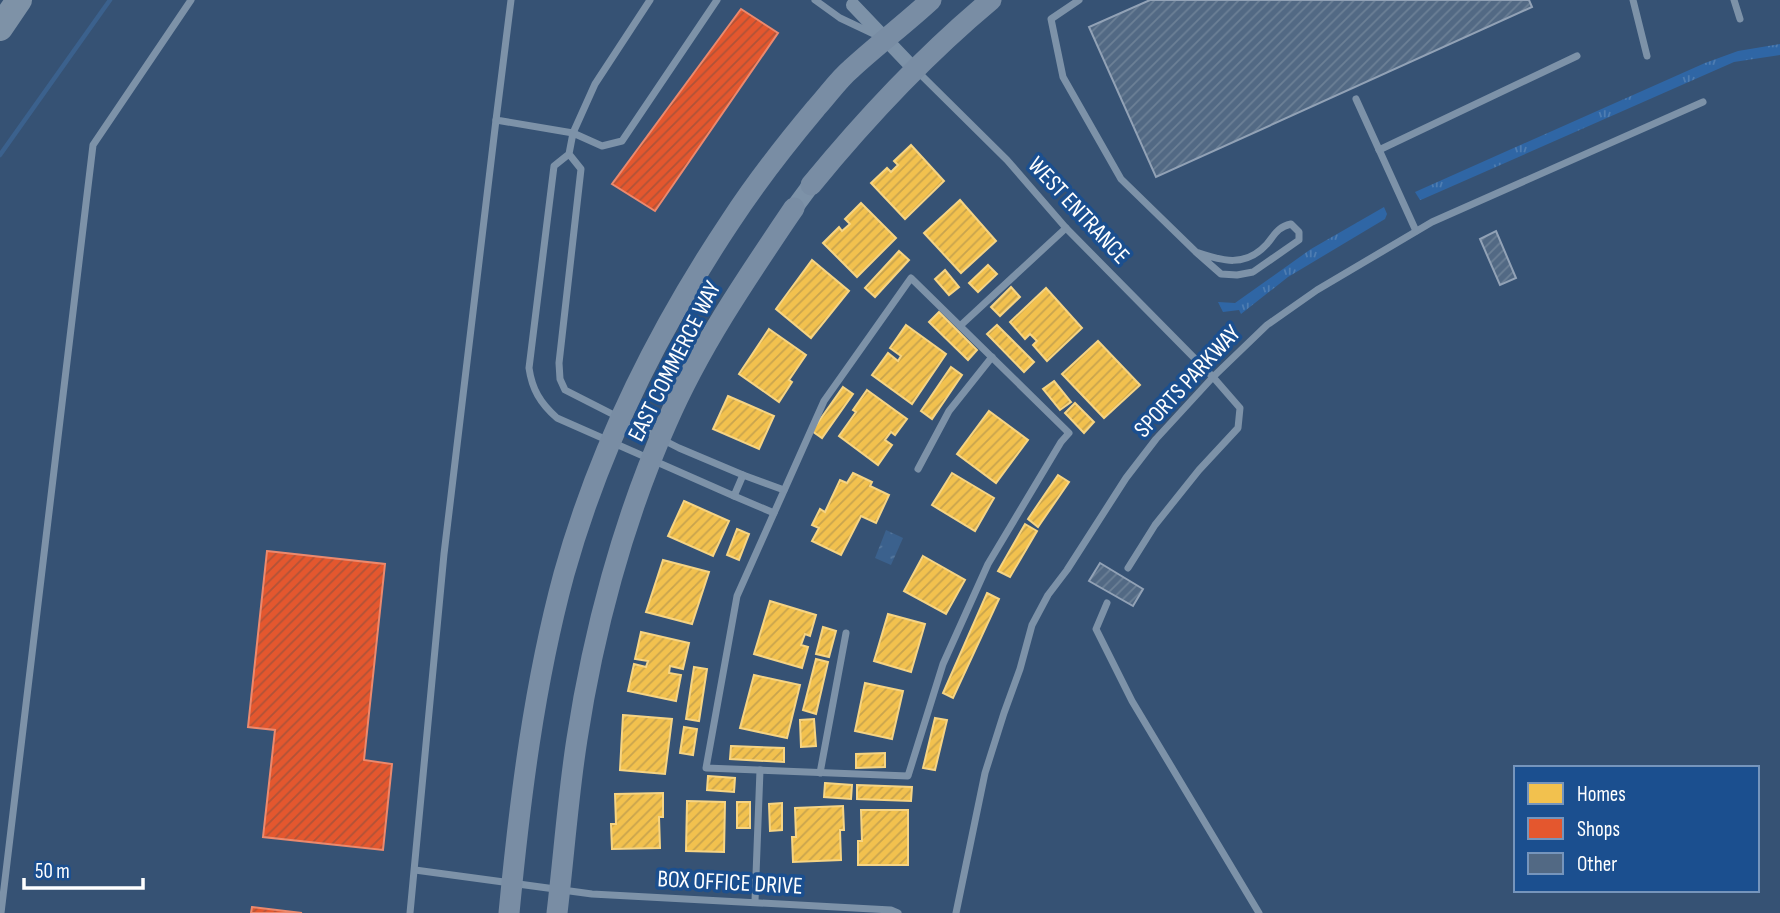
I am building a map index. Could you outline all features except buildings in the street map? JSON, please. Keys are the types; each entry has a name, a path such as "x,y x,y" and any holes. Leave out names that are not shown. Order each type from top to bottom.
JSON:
{"highway":[{"path":"0,13 10,0"},
{"path":"0,28 19,0"}],"main road":[{"name":"EAST COMMERCE WAY","path":"509,913 526,766 542,667 565,573 601,467 659,337 704,261 751,190 792,137 850,70 931,0"},
{"name":"EAST COMMERCE WAY","path":"811,185 880,104 991,0"},
{"name":"EAST COMMERCE WAY","path":"557,913 577,739 593,655 618,555 667,422 751,271 794,208"}],"street":[{"path":"853,5 915,70"},
{"name":"EAST COMMERCE WAY","path":"794,208 811,185"}],"lane":[{"path":"1,913 93,145 191,0"},
{"path":"413,913 444,554 511,0"},
{"path":"650,0 595,85 573,133 569,154 554,166 532,332 529,368 531,382 545,407 557,418 774,513"},
{"path":"496,120 573,133 602,146 622,141 717,0"},
{"path":"815,0 840,18 886,40"},
{"path":"1079,0 1051,19 1063,77 1121,179 1196,252 1221,274 1253,272 1299,240 1299,232 1291,224 1281,226 1264,247 1246,258 1225,262 1196,252"},
{"path":"1633,0 1647,56"},
{"path":"1734,0 1740,19"},
{"path":"1379,150 1577,56"},
{"name":"WEST ENTRANCE","path":"915,70 1007,160 1066,228 1213,377 1240,408 1238,428 1199,470 1155,525 1128,568"},
{"path":"1356,99 1416,231"},
{"name":"SPORTS PARKWAY","path":"956,913 985,773 1032,625 1048,595 1126,478 1156,439 1213,377 1267,325 1317,290 1416,231 1703,102"},
{"path":"569,154 581,169 559,363 560,379 565,390 660,439 784,491"},
{"path":"960,326 1066,228"},
{"path":"911,278 960,326 1069,433 988,564 943,664 908,776 706,768 737,596 824,401 911,278"},
{"path":"918,469 949,411 992,357"},
{"path":"734,496 743,475"},
{"path":"1107,603 1096,629 1132,701 1259,913"},
{"path":"820,773 846,633"},
{"path":"755,901 760,770"},
{"name":"BOX OFFICE DRIVE","path":"415,870 592,894 755,901 891,910 898,913"}],"green space":[{"path":"1780,44 1780,55 1734,62 1423,199 1420,200 1415,192 1705,63 1738,51"},
{"path":"1384,207 1387,214 1385,219 1288,277 1241,314 1239,310 1223,312 1218,302 1235,303 1311,249"}],"water":[{"path":"886,530 903,538 891,565 875,558"}],"waterway":[{"path":"0,155 110,0"}]}
